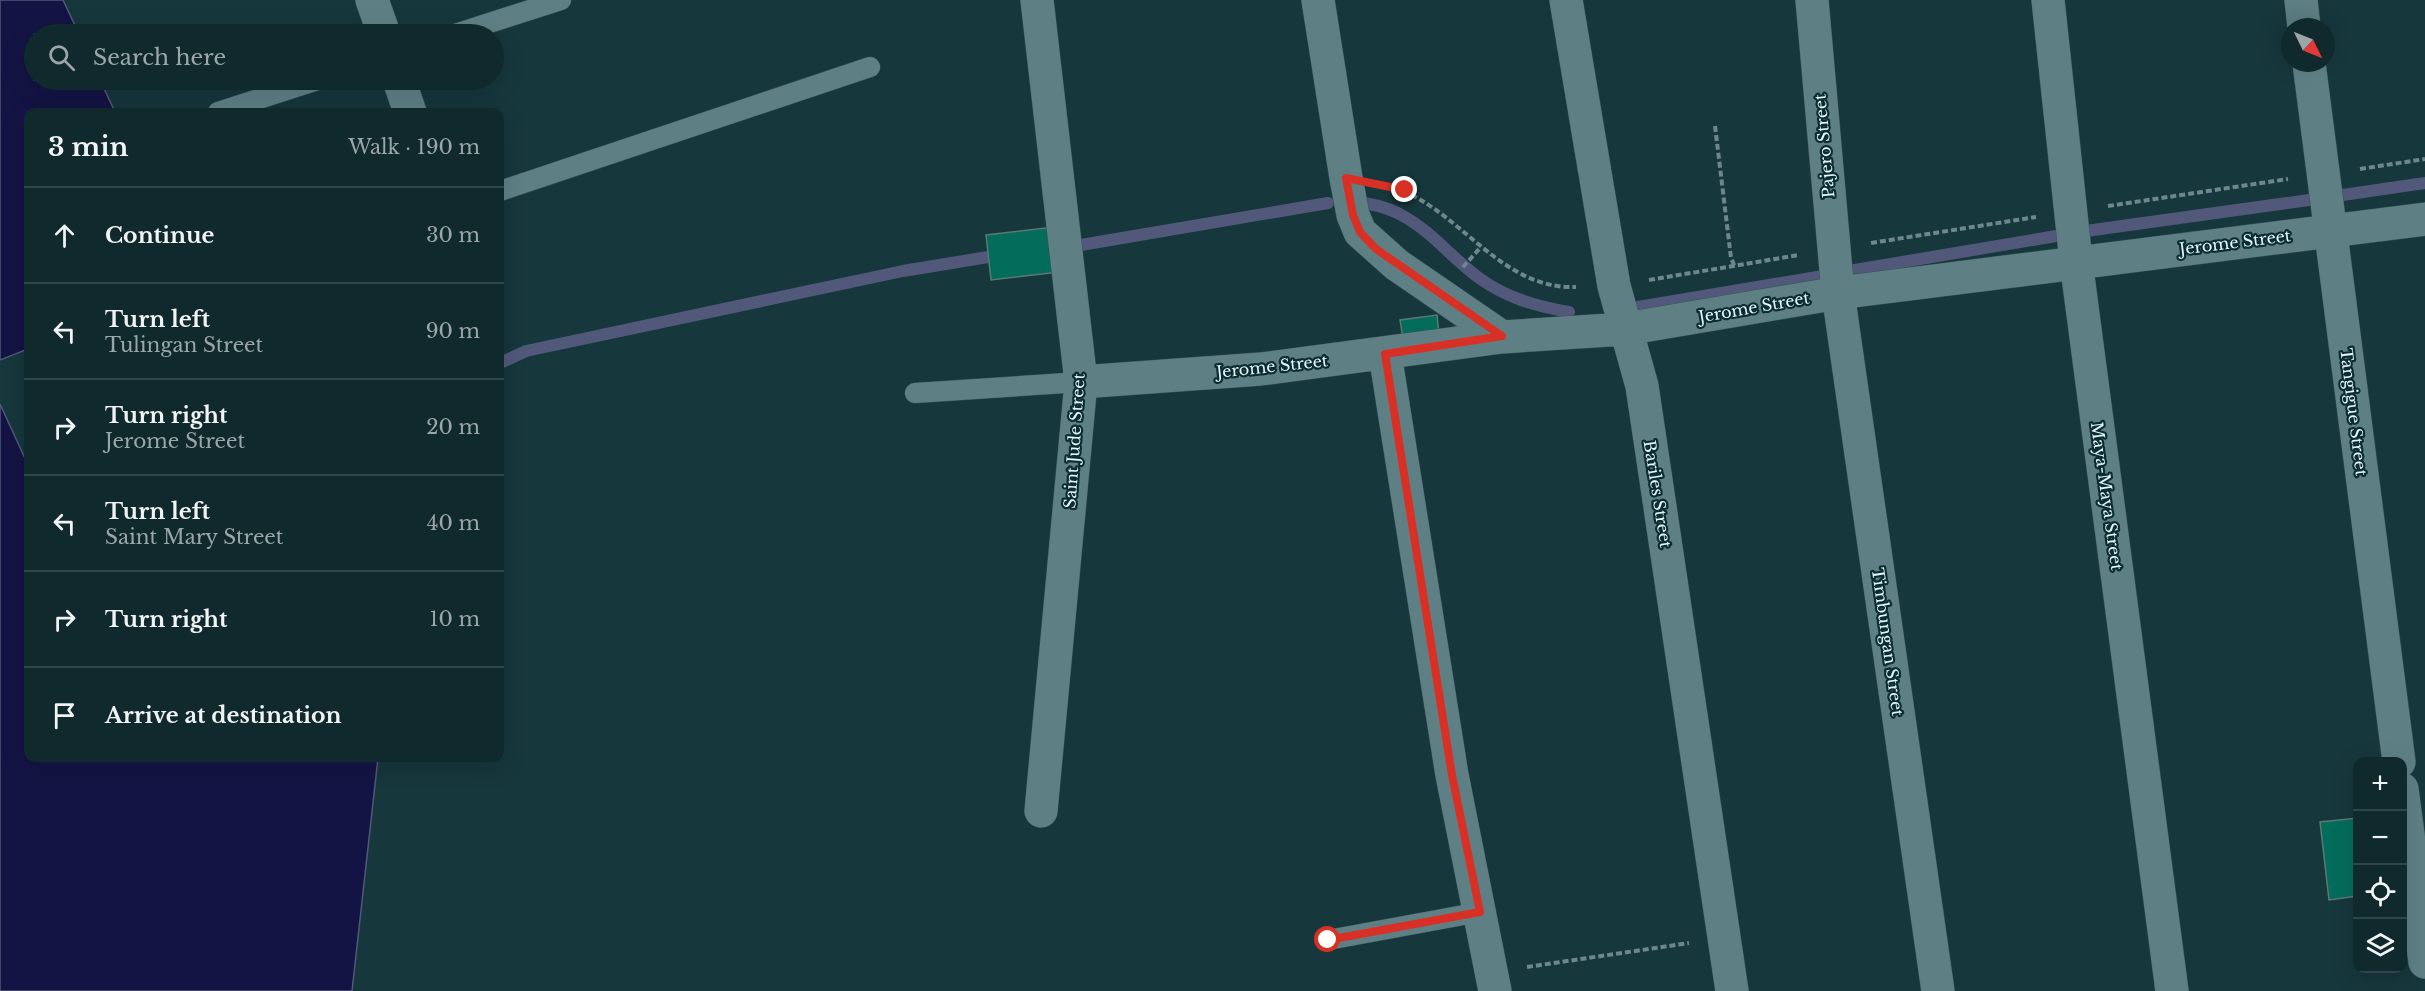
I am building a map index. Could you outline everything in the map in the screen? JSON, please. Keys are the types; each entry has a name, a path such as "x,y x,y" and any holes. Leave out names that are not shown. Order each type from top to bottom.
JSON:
{"street":[{"path":"372,0 380,24"},
{"name":"Saint Jude Street","path":"1037,0 1081,382 1041,811"},
{"path":"1318,0 1346,178 1353,215 1360,232 1376,249 1502,336"},
{"name":"Bariles Street","path":"1566,0 1614,286 1642,386 1732,991"},
{"name":"Pajero Street","path":"1812,0 1832,249 1838,293"},
{"name":"Maya-Maya Street","path":"2048,0 2076,261 2172,991"},
{"path":"2301,0 2303,18"},
{"name":"Tangigue Street","path":"2310,72 2398,757"},
{"path":"402,90 409,108"},
{"name":"Jerome Street","path":"1081,382 1261,369 1385,354 1502,336 1625,329 1838,293 2076,261 2425,219"},
{"name":"Timbungan Street","path":"1838,293 1938,991"},
{"path":"1385,354 1452,775 1493,982"},
{"path":"2406,811 2425,962"}],"lane":[{"path":"486,24 561,0"},
{"path":"504,190 870,67"},
{"path":"230,108 287,90"},
{"path":"915,393 1081,382"},
{"path":"1328,940 1480,912"}],"path":[{"path":"1715,126 1731,258 1736,274"},
{"path":"1346,178 1405,190 1430,204 1480,248 1536,282 1571,288 1614,286 1832,249 2425,159"},
{"path":"1473,256 1480,248"},
{"path":"1493,982 1725,938"}],"shaded area":[{"path":"0,0 63,0 74,24 24,24 24,90 105,90 113,108 24,108 24,351 0,360"},
{"path":"0,404 24,456 24,762 378,762 352,991 0,991"}],"building":[{"path":"1054,227 1059,272 991,280 986,235"},
{"path":"1437,315 1439,334 1403,339 1400,320"},
{"path":"2353,819 2353,897 2329,900 2320,822"}],"waterway":[{"path":"2336,196 2425,183"},
{"path":"2086,231 2309,200"},
{"path":"1359,202 1388,209 1413,222 1479,278 1500,291 1533,304 1569,312"},
{"path":"1081,245 1328,203"},
{"path":"1849,271 2056,236"},
{"path":"504,361 526,351 903,271 988,257"},
{"path":"1632,308 1823,276"}],"route":[{"path":"1328,940 1480,912 1452,775 1385,354 1502,336 1396,265 1360,232 1353,215 1346,178 1405,190"}]}
